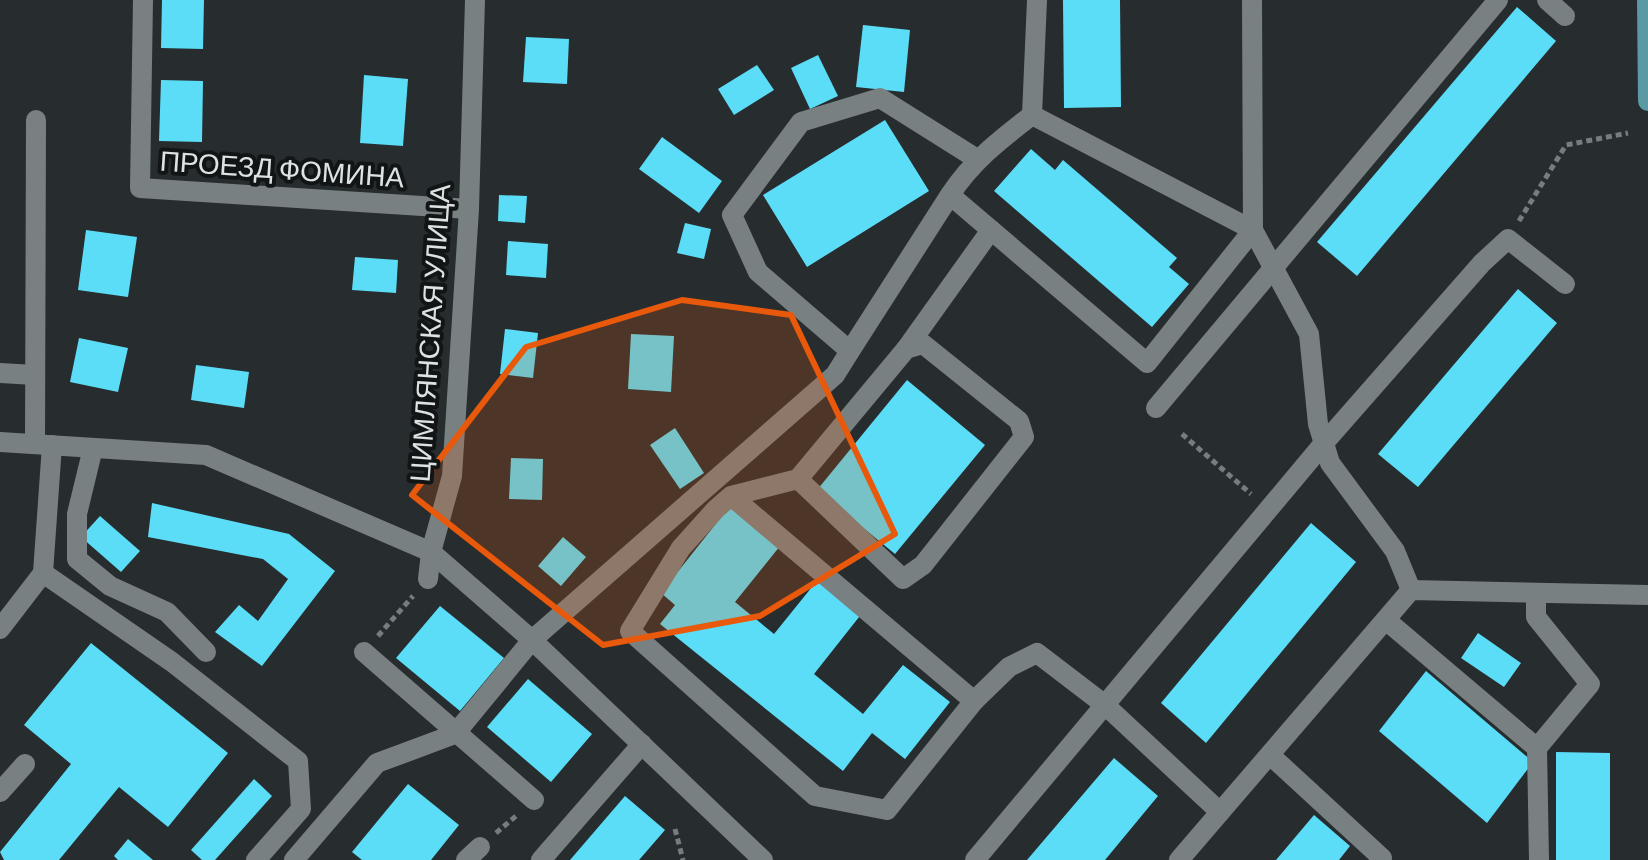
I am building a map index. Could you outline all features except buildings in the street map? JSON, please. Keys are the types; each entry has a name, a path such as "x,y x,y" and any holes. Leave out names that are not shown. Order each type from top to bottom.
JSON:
{"main road":[{"path":"1647,0 1648,101"}],"street":[{"name":"ПРОЕЗД ФОМИНА","path":"143,0 140,188 469,209"},
{"name":"ЦИМЛЯНСКАЯ УЛИЦА","path":"428,579 431,552 452,476 469,209 475,0"},
{"path":"294,860 377,763 455,734 532,640 835,375 950,195 977,159 1032,115 1037,0"},
{"path":"1252,0 1253,230 1309,334 1318,424 1330,463 1395,551 1411,590"},
{"path":"1156,408 1498,0"},
{"path":"1547,0 1565,16"},
{"path":"850,351 758,272 732,215 801,122 880,98 977,159"},
{"path":"1032,115 1253,230"},
{"path":"0,629 43,573 44,445 35,375 36,120"},
{"path":"950,195 1147,363 1253,230"},
{"path":"991,230 906,349 798,479 731,496 681,548 630,631 815,796 887,810 974,701 1009,667 1037,653 1105,705 1220,812"},
{"path":"975,860 1324,443 1482,263 1508,239 1565,284"},
{"path":"798,479 903,579 923,565 1024,437 1019,421 923,344 906,349"},
{"path":"0,373 35,375"},
{"path":"0,442 206,455 431,552 532,640 763,860"},
{"path":"93,448 77,514 77,559 110,586 167,612 206,652"},
{"path":"731,496 974,701"},
{"path":"43,573 172,662 298,761 301,809 256,860"},
{"path":"1411,590 1648,595"},
{"path":"1179,860 1411,590"},
{"path":"1536,594 1536,617 1590,684 1537,748 1539,860"},
{"path":"1387,621 1537,748"},
{"path":"364,652 534,800"},
{"path":"541,860 642,744"},
{"path":"1270,755 1382,858 1380,860"},
{"path":"0,792 25,764"}],"path":[{"path":"1508,239 1566,145 1628,133"},
{"path":"1182,434 1269,509"},
{"path":"364,652 428,579"},
{"path":"473,853 534,800"},
{"path":"675,829 683,860"}],"highlighted area":[{"path":"682,300 791,315 895,534 760,616 603,645 412,495 526,347"}]}
